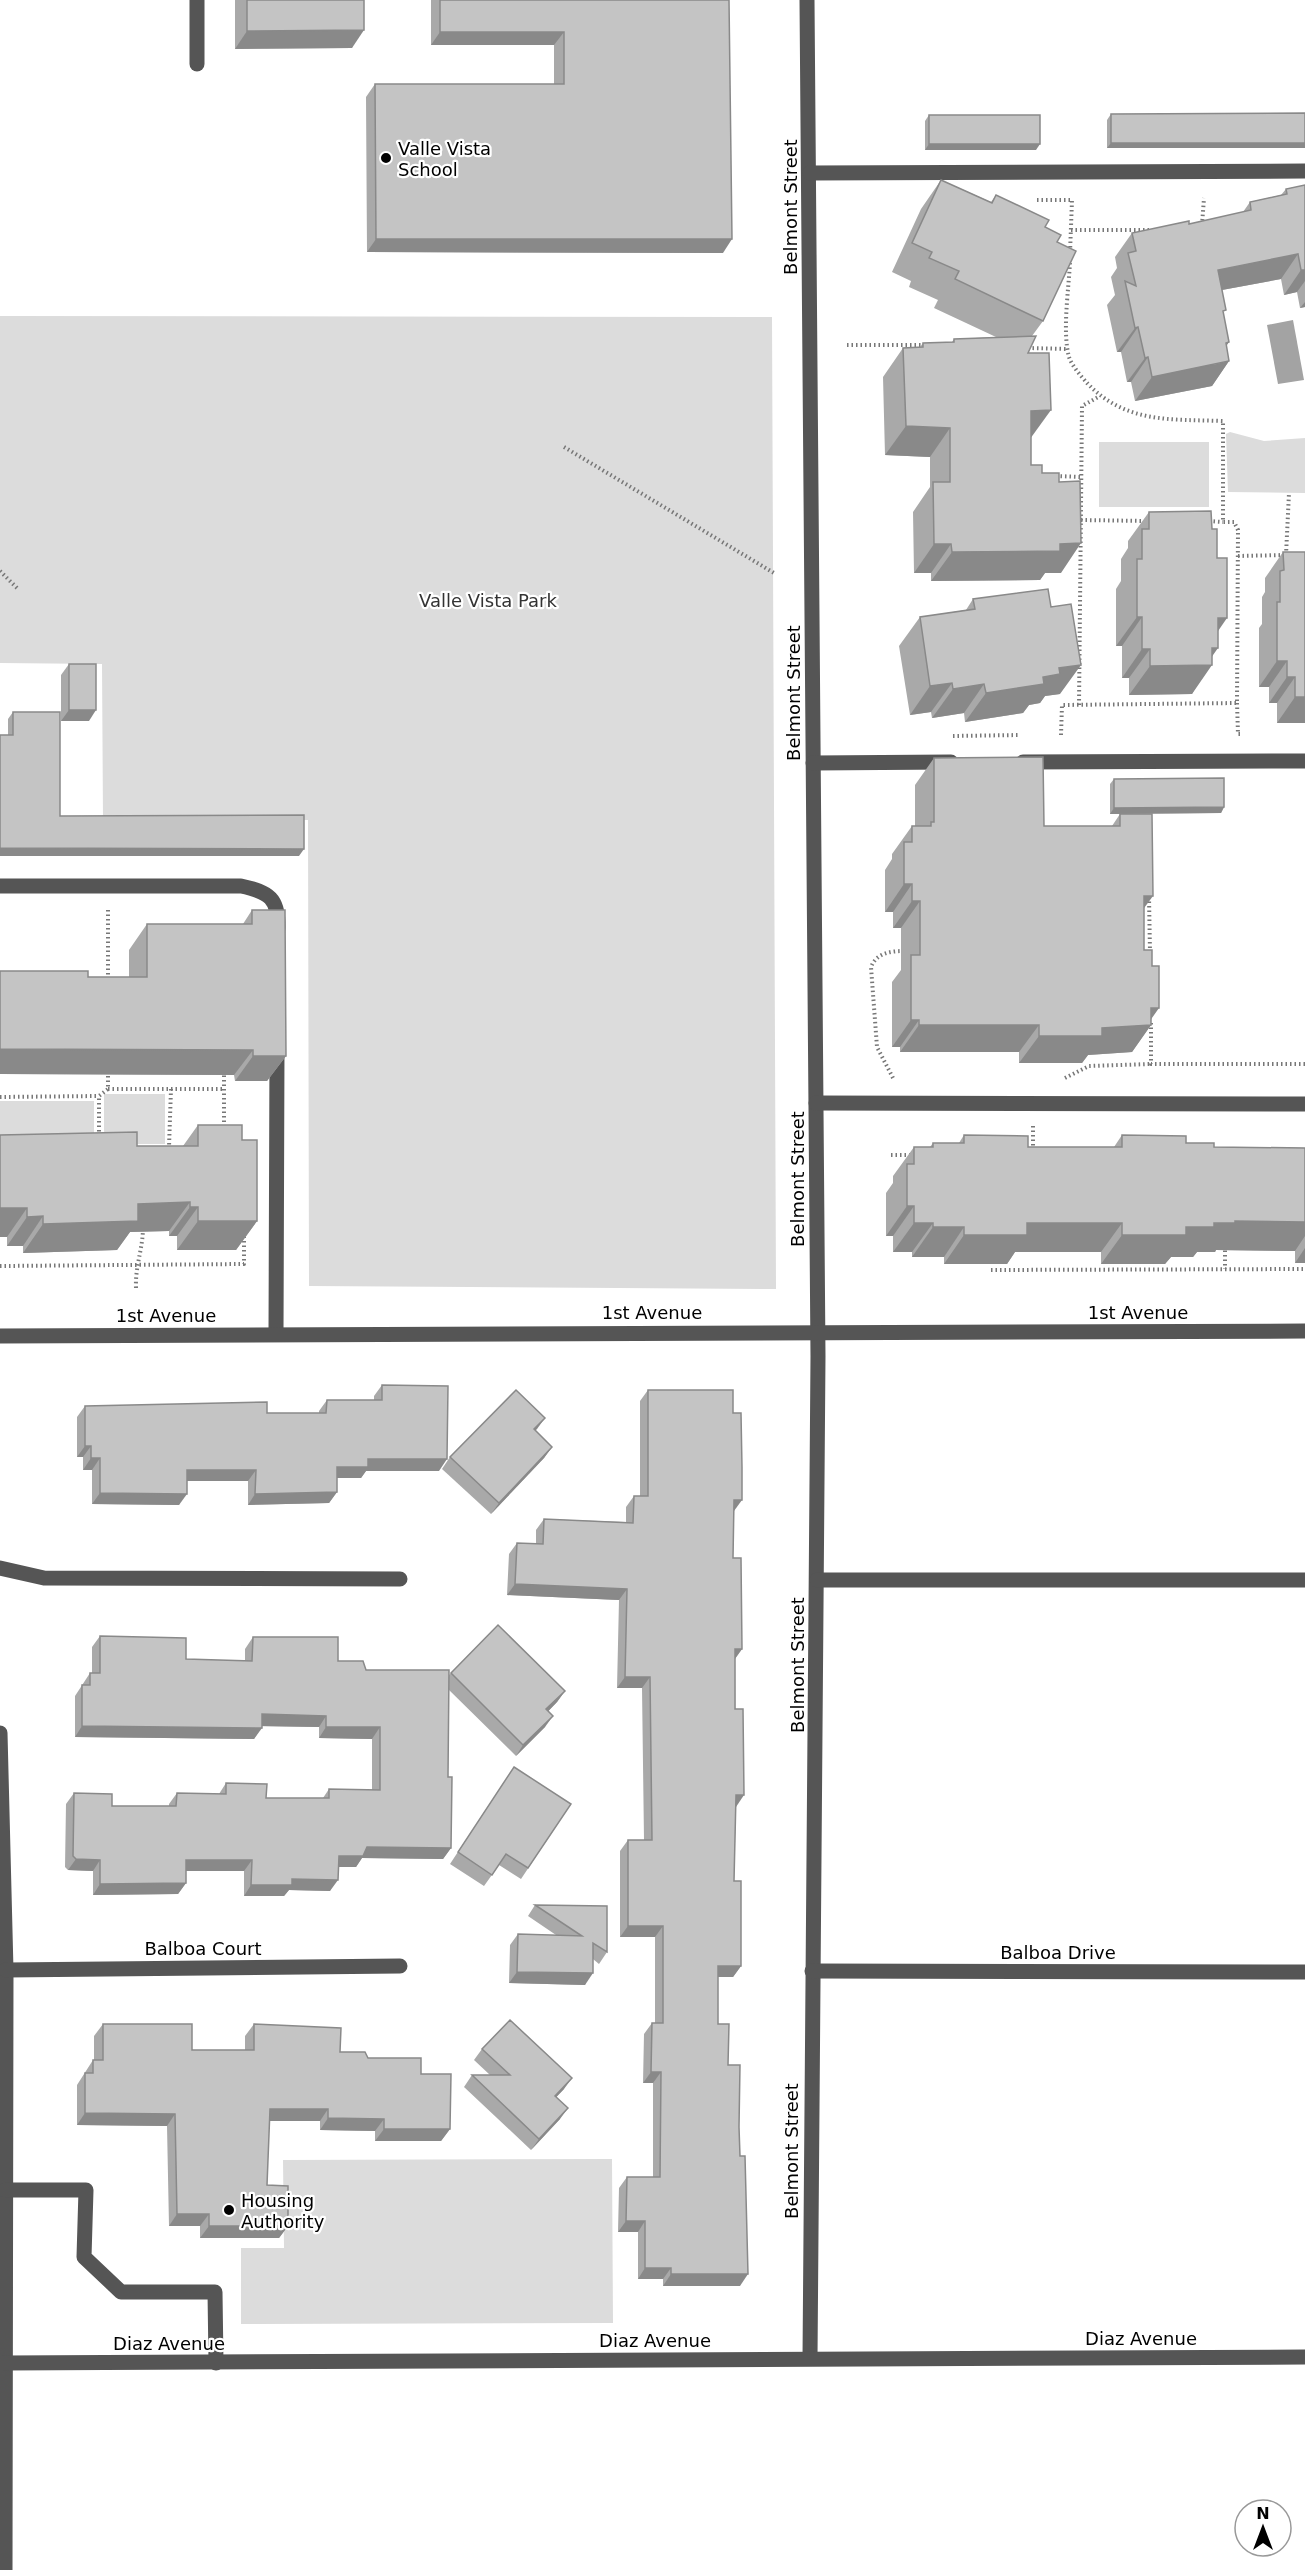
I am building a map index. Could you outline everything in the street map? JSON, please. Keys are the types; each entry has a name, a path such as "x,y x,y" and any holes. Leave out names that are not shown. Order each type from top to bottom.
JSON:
{"street":[{"path":"197,0 197,64"},
{"name":"Belmont Street","path":"807,0 818,1331 810,2358"},
{"path":"810,173 1305,171"},
{"path":"1007,762 1305,761"},
{"path":"813,763 972,762"},
{"path":"0,886 241,886 264,891 275,903 278,944"},
{"path":"276,1334 277,1037"},
{"path":"816,1102 1305,1104"},
{"name":"1st Avenue","path":"0,1336 818,1331 1305,1331"},
{"path":"0,1568 44,1578 400,1579"},
{"path":"817,1580 1305,1580"},
{"path":"0,1733 6,1970 5,2570"},
{"name":"Balboa Court","path":"6,1970 400,1966"},
{"name":"Balboa Drive","path":"812,1971 1305,1972"},
{"path":"5,2190 86,2190 84,2257 121,2292 215,2292 216,2363"},
{"name":"Diaz Avenue","path":"5,2363 1305,2357"}],"path":[{"path":"1202,229 1202,198 1214,198"},
{"path":"1025,199 1072,200 1068,349 1069,358 1080,375 1100,396 1126,411 1146,418 1223,421 1223,522"},
{"path":"1071,230 1155,230"},
{"path":"847,345 927,345"},
{"path":"1025,348 1068,349"},
{"path":"1079,705 1082,406 1100,396"},
{"path":"564,447 774,573"},
{"path":"1048,476 1081,477"},
{"path":"1286,555 1289,493"},
{"path":"1081,520 1152,521"},
{"path":"1199,521 1234,522 1237,525 1238,734 1249,734"},
{"path":"1238,556 1295,555"},
{"path":"0,571 19,590"},
{"path":"1068,607 1080,607"},
{"path":"1051,735 1063,735 1062,705 1237,703"},
{"path":"946,736 1028,735"},
{"path":"108,886 108,991"},
{"path":"1144,957 1150,955 1149,887"},
{"path":"905,1078 893,1078 877,1047 871,967 873,960 884,953 910,951"},
{"path":"96,981 108,981"},
{"path":"1150,1021 1151,1064"},
{"path":"1061,1081 1089,1066 1305,1064"},
{"path":"224,1066 224,1130"},
{"path":"108,1067 108,1089"},
{"path":"0,1097 99,1096 108,1089 224,1089"},
{"path":"161,1148 170,1147 171,1089"},
{"path":"99,1096 99,1138"},
{"path":"1036,1103 1033,1155 1044,1155"},
{"path":"891,1155 914,1155"},
{"path":"136,1288 136,1265 143,1248 143,1226"},
{"path":"0,1266 244,1264 244,1230"},
{"path":"1226,1235 1226,1269"},
{"path":"991,1270 1305,1269"}],"green space":[{"name":"Valle Vista Park","path":"0,316 772,317 776,1289 309,1286 308,820 103,819 102,664 0,663"},
{"path":"1230,432 1264,441 1305,438 1305,493 1228,492 1226,434"},
{"path":"1099,442 1209,442 1209,507 1099,507"},
{"path":"104,1094 165,1094 165,1144 104,1144"},
{"path":"0,1101 94,1101 94,1145 0,1145"},
{"path":"612,2159 613,2323 241,2324 241,2248 284,2248 283,2160"}],"shaded area":[{"path":"1293,320 1304,380 1278,384 1267,325"}],"building":[{"path":"247,0 364,0 364,30 247,31"},
{"path":"440,0 729,0 732,239 376,239 375,84 564,84 564,32 440,32"},
{"path":"1305,113 1305,143 1111,143 1111,114"},
{"path":"929,115 1040,115 1040,144 929,144"},
{"path":"941,180 992,203 996,195 1049,220 1045,227 1061,235 1057,242 1076,251 1043,321 955,279 959,271 929,258 932,252 912,243"},
{"path":"1305,185 1305,270 1301,270 1298,254 1218,270 1226,310 1223,311 1229,342 1226,343 1229,361 1152,377 1138,327 1135,328 1125,281 1136,286 1128,253 1136,251 1132,233 1189,221 1189,224 1251,210 1250,202 1287,194 1286,189"},
{"path":"1036,336 1028,353 1049,353 1051,410 1031,411 1031,465 1042,465 1042,473 1059,473 1059,482 1080,481 1081,543 1060,544 1060,551 952,552 951,544 934,544 933,482 950,482 950,428 906,426 903,348 923,347 923,343 954,342 954,339"},
{"path":"1211,511 1212,529 1217,529 1217,558 1227,558 1227,618 1218,618 1218,648 1212,648 1212,665 1150,666 1150,649 1142,649 1142,617 1137,617 1137,559 1142,559 1142,529 1149,529 1149,512"},
{"path":"1283,552 1305,552 1305,697 1295,697 1295,677 1287,677 1287,661 1277,661 1277,602 1280,602 1280,571 1284,570"},
{"path":"1048,589 1051,607 1071,604 1081,665 1059,668 1060,674 1043,677 1044,684 986,693 984,684 953,689 952,683 930,686 920,617 975,609 973,599"},
{"path":"69,664 96,664 96,710 69,710"},
{"path":"13,712 60,712 60,816 304,815 304,849 0,848 0,735 13,735"},
{"path":"1043,757 1044,826 1120,826 1120,814 1152,814 1153,896 1144,896 1144,950 1152,950 1152,966 1159,966 1159,1008 1151,1008 1151,1025 1102,1028 1102,1036 1039,1036 1039,1025 919,1025 919,1020 911,1020 911,955 920,955 920,901 912,901 912,884 904,884 904,842 912,842 912,826 931,826 931,822 934,822 934,758"},
{"path":"1224,778 1224,807 1114,808 1114,779"},
{"path":"252,910 285,910 286,1056 253,1056 253,1050 0,1049 0,971 88,971 88,977 147,977 147,924 252,924"},
{"path":"198,1125 242,1125 242,1140 257,1140 257,1221 198,1221 198,1207 190,1207 190,1202 138,1204 138,1221 43,1224 43,1216 27,1217 27,1208 0,1208 0,1135 137,1132 137,1146 198,1146"},
{"path":"964,1135 1028,1136 1028,1147 1122,1147 1122,1135 1186,1136 1186,1143 1214,1143 1214,1147 1305,1148 1305,1222 1214,1223 1214,1227 1186,1227 1186,1235 1122,1235 1122,1223 1027,1223 1027,1235 964,1235 964,1227 933,1227 933,1223 914,1223 914,1206 907,1206 907,1164 914,1164 914,1147 933,1147 933,1143 964,1143"},
{"path":"382,1385 448,1386 447,1459 368,1459 368,1467 337,1467 337,1492 255,1494 256,1470 187,1470 187,1494 100,1493 100,1458 91,1458 91,1446 85,1446 85,1406 267,1402 267,1413 326,1413 327,1400 382,1400"},
{"path":"516,1390 545,1418 534,1429 552,1447 499,1503 450,1457"},
{"path":"648,1390 733,1390 733,1413 741,1413 742,1500 734,1500 733,1558 741,1558 742,1649 735,1649 735,1709 743,1709 744,1795 736,1795 734,1881 741,1881 741,1966 718,1966 718,2024 729,2024 728,2065 740,2065 740,2156 745,2156 748,2274 671,2274 671,2268 645,2268 645,2221 626,2221 627,2177 660,2177 661,2072 651,2072 652,2023 663,2023 663,1926 628,1926 628,1840 652,1840 650,1677 625,1677 627,1589 515,1584 517,1543 543,1544 544,1519 633,1523 634,1496 648,1496"},
{"path":"498,1625 565,1691 546,1709 553,1716 523,1745 451,1673"},
{"path":"100,1636 186,1638 186,1659 252,1661 253,1637 338,1637 338,1661 363,1661 366,1670 449,1670 448,1777 452,1777 451,1848 367,1847 363,1856 339,1856 338,1880 292,1879 292,1885 251,1885 252,1860 186,1860 186,1883 100,1884 100,1860 76,1859 73,1856 74,1793 112,1794 112,1806 176,1806 177,1793 226,1794 226,1783 267,1784 266,1798 329,1798 329,1789 380,1790 380,1727 326,1727 326,1716 262,1714 262,1728 82,1726 82,1685 90,1685 90,1673 100,1673"},
{"path":"514,1767 571,1804 528,1868 506,1854 492,1875 458,1852"},
{"path":"535,1905 607,1906 607,1952 593,1943 593,1973 517,1972 518,1934 582,1936"},
{"path":"510,2020 572,2078 555,2096 568,2108 539,2139 472,2075 510,2075 482,2049"},
{"path":"103,2024 192,2024 192,2050 254,2050 254,2024 341,2028 340,2052 365,2052 368,2058 421,2058 421,2074 451,2074 450,2129 384,2129 384,2119 328,2118 328,2109 270,2109 267,2185 288,2186 288,2226 209,2226 209,2214 177,2214 175,2114 85,2113 85,2073 93,2073 93,2060 103,2060"}],"place":[{"name":"Valle Vista School","path":"386,158"},
{"name":"Housing Authority","path":"229,2210"}]}
